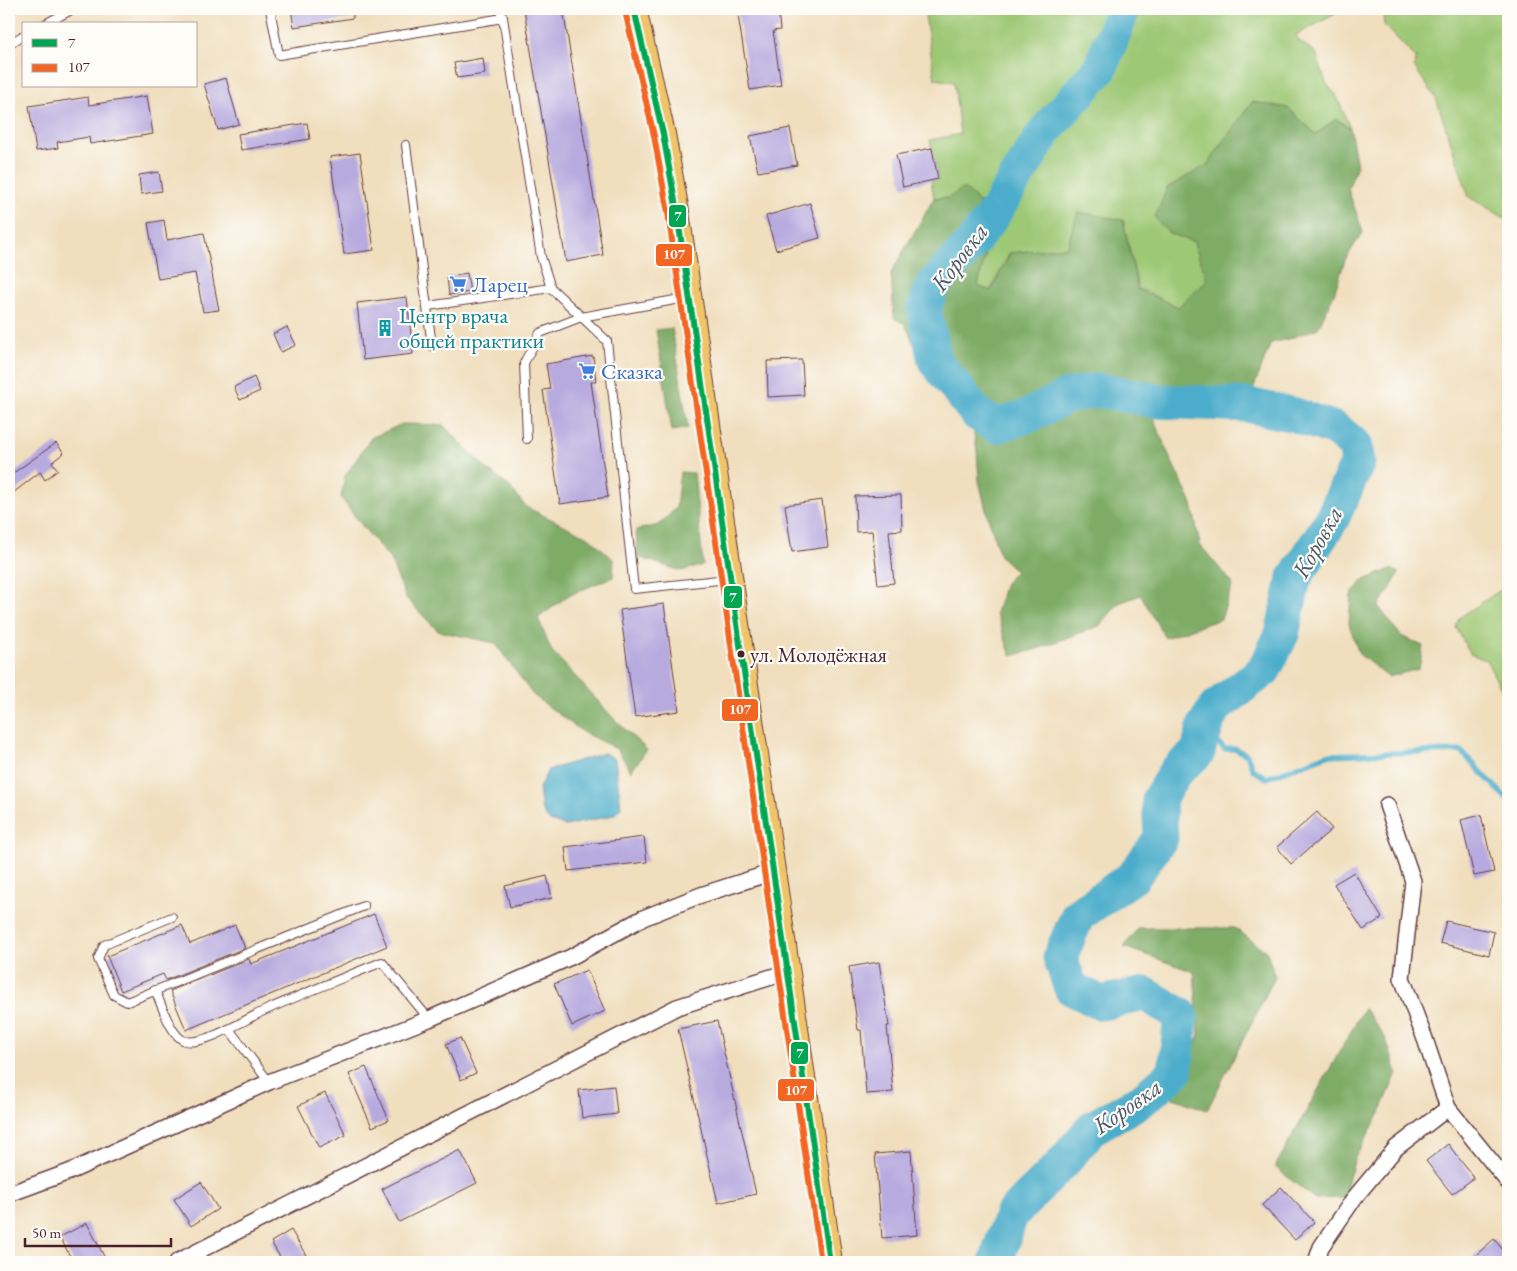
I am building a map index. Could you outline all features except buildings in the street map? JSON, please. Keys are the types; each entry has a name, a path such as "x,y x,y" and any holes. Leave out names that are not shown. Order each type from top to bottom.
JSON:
{"main road":[{"path":"634,9 663,134 690,297 830,1262"}],"street":[{"path":"1387,806 1413,880 1402,978 1448,1108 1508,1182"},
{"path":"9,1194 69,1172 270,1082 429,1019 571,957 643,918 701,895 773,872"},
{"path":"178,1262 677,1007 787,972"},
{"path":"1316,1262 1321,1247 1355,1197 1396,1148 1448,1108"}],"lane":[{"path":"49,22 73,9"},
{"path":"270,9 279,55 503,18"},
{"path":"500,9 541,257 551,288 607,341 626,497 634,589 731,579"},
{"path":"9,44 22,36"},
{"path":"406,145 432,346"},
{"path":"428,306 551,288"},
{"path":"527,439 524,363 540,333 581,317 690,297"},
{"path":"172,917 104,945 98,959 114,995 127,1002 364,906"},
{"path":"156,990 175,1035 185,1041 197,1041 229,1029 264,1011 382,962 429,1019"},
{"path":"229,1029 270,1082"}],"green space":[{"path":"924,9 1345,9 1296,35 1299,41 1316,53 1326,83 1336,95 1350,128 1336,119 1316,134 1288,108 1252,102 1207,165 1167,188 1169,233 1194,242 1207,280 1178,307 1138,289 1123,220 1078,213 1067,247 1010,253 990,291 978,286 993,215 948,198 934,198 931,181 938,179 930,140 960,134 954,82 935,79"},
{"path":"1379,9 1508,9 1508,220 1469,197 1436,98 1414,67 1416,58 1384,25 1383,13"},
{"path":"1252,102 1288,108 1316,134 1336,119 1350,128 1357,165 1348,189 1363,232 1345,260 1334,294 1318,328 1271,343 1247,405 1242,389 1150,392 1153,417 1192,504 1200,545 1233,584 1221,619 1165,638 1141,595 1119,603 1099,626 1037,649 1011,656 996,613 1005,583 1016,571 1000,556 986,510 979,481 977,452 970,409 946,398 923,364 905,324 894,318 891,273 934,198 948,198 964,188 993,215 978,286 991,291 1010,253 1067,247 1078,212 1123,220 1138,289 1178,307 1207,280 1194,242 1169,233 1155,218 1167,188 1207,165"},
{"path":"672,328 688,428 672,431 656,330"},
{"path":"402,424 443,425 489,471 510,487 526,507 590,538 614,560 613,577 569,595 538,618 551,650 615,720 647,750 631,771 617,749 584,733 533,695 495,643 438,631 406,598 390,559 341,498 345,476 371,438"},
{"path":"680,472 694,473 703,565 681,571 638,557 636,530 659,525 676,508"},
{"path":"1391,569 1399,573 1378,606 1401,636 1423,646 1419,669 1388,677 1359,654 1349,624 1351,595 1362,581"},
{"path":"1508,585 1508,702 1486,660 1470,654 1456,627 1459,618"},
{"path":"1508,702 1508,723 1505,718"},
{"path":"1138,928 1235,928 1267,952 1275,977 1207,1110 1170,1097 1199,1036 1194,972 1124,947"},
{"path":"1364,1008 1386,1039 1397,1073 1380,1113 1355,1158 1343,1198 1315,1199 1275,1167"}],"water":[{"path":"604,753 615,759 621,807 614,815 566,826 550,821 542,812 539,788 548,770"}],"waterway":[{"name":"Коровка","path":"996,1262 1011,1215 1062,1164 1092,1128 1142,1100 1175,1072 1181,1015 1145,994 1101,1003 1071,988 1060,957 1078,915 1133,877 1161,838 1159,799 1175,772 1198,752 1205,724 1216,707 1264,670 1282,634 1294,579 1332,519 1358,462 1355,445 1335,429 1295,415 1247,405 1157,401 1099,390 1068,396 1030,415 997,426 977,414 935,361 924,308 933,285 973,242 993,215 1046,130 1100,69 1123,9"},
{"path":"1205,724 1218,720 1221,729 1217,741 1224,749 1236,749 1247,755 1253,770 1267,778 1327,755 1461,751 1508,800"}],"transit line":[{"name":"7","path":"634,9 663,134 677,212 830,1262"},
{"name":"107","path":"625,11 654,136 668,213 821,1262"}],"place":[{"name":"Ларец","path":"458,284"},
{"name":"Центр врача общей практики","path":"385,328"},
{"name":"Сказка","path":"587,371"},
{"name":"ул. Молодёжная","path":"741,654"}]}
